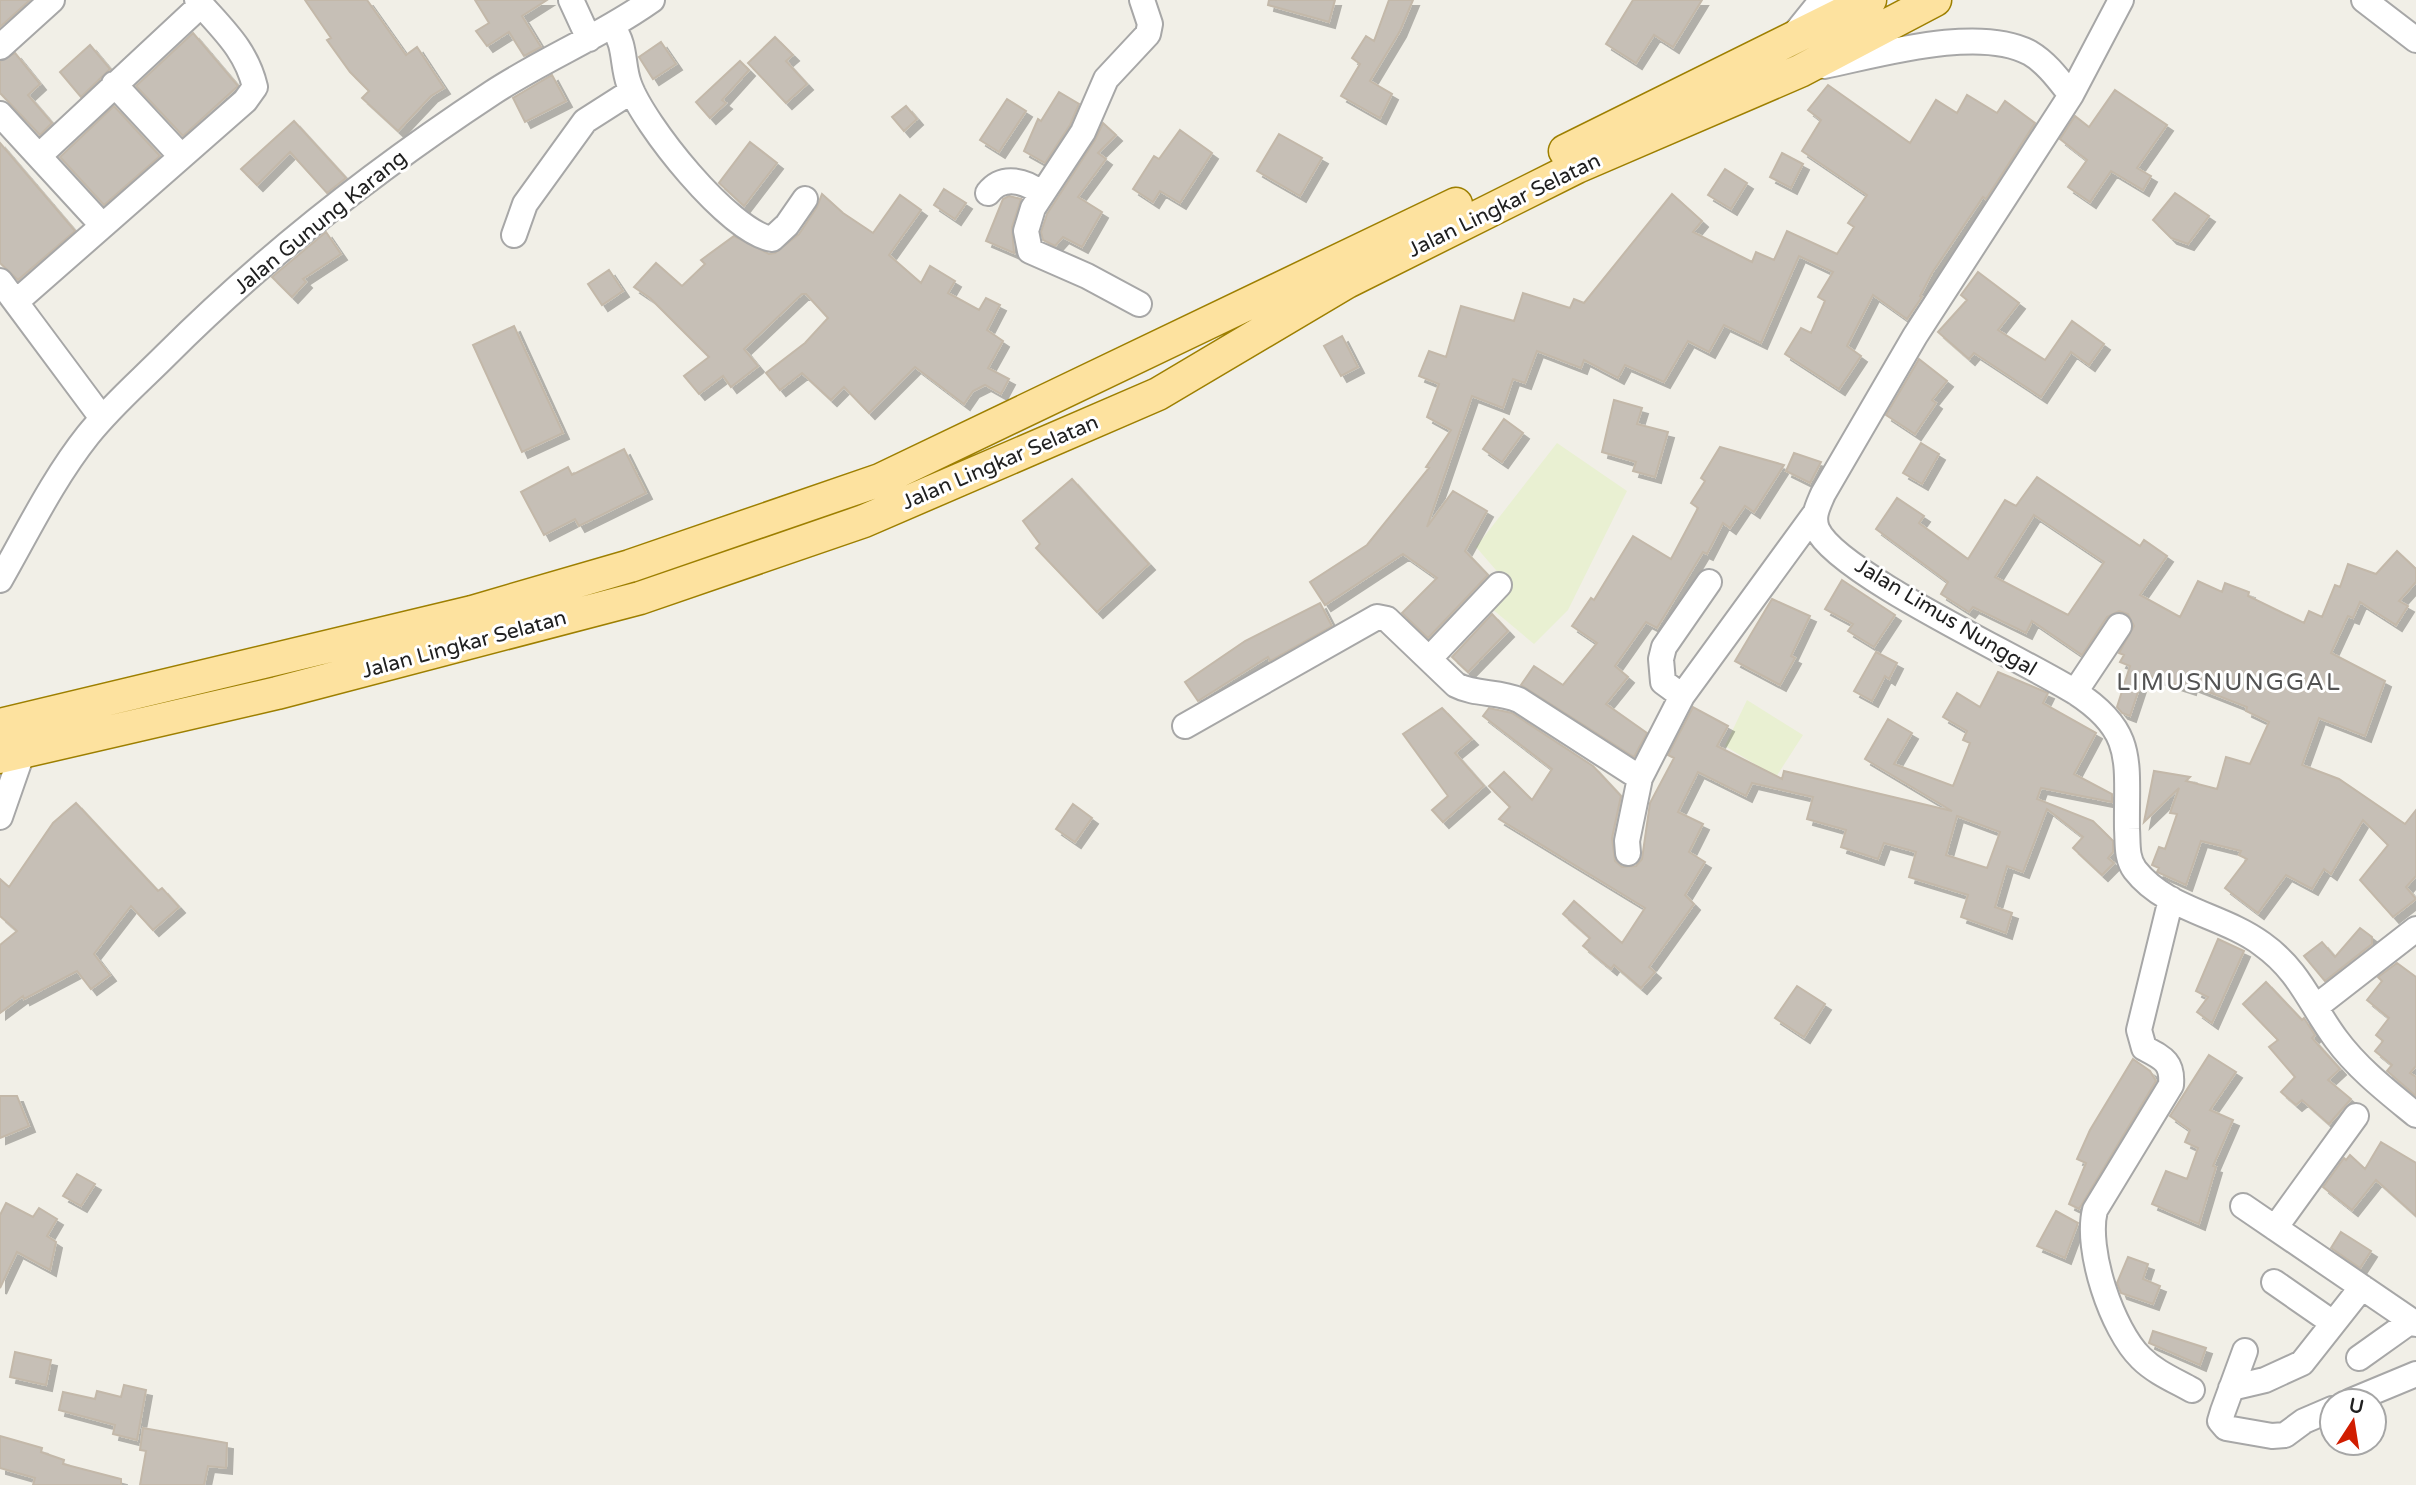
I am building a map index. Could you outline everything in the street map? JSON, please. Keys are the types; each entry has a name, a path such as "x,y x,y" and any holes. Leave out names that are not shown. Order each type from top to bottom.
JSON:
{"main road":[{"name":"Jalan Lingkar Selatan","path":"0,725 472,612 630,566 880,480 1101,376 1870,0"},
{"name":"Jalan Lingkar Selatan","path":"12,754 277,693 640,598 864,521 1158,394 1359,276 1577,167 1800,71 1935,0"},
{"path":"630,566 640,598"}],"street":[{"path":"0,47 52,0"},
{"path":"571,0 589,39"},
{"name":"Jalan Gunung Karang","path":"0,580 56,480 102,418 276,251 401,155 485,98 613,28 652,0"},
{"path":"1139,304 1087,276 1030,251 1026,231 1042,194 1083,132 1105,79 1148,34 1150,24 1142,0"},
{"path":"1789,40 1822,0"},
{"path":"1628,853 1627,841 1640,778 1682,696 1814,516 1822,494 1915,336 2071,95 2121,0"},
{"path":"2364,0 2416,40"},
{"path":"17,301 180,155 245,101 255,87 251,66 240,46 199,3 40,155"},
{"path":"613,28 622,42 632,91 672,155 734,217 764,238 772,239 779,234 805,199"},
{"path":"1800,71 1908,49 1986,43 2011,46 2029,53 2044,63 2071,95"},
{"path":"114,84 180,155"},
{"path":"514,235 525,204 585,121 632,91"},
{"path":"0,114 102,225"},
{"path":"988,193 997,184 1009,181 1034,188 1042,194"},
{"path":"0,281 102,418"},
{"name":"Jalan Limus Nunggal","path":"1814,516 1817,530 1830,545 1874,578 2075,692 2109,717 2119,730 2126,759 2128,855 2136,870 2148,883 2171,899 2262,943 2290,968 2346,1051 2366,1073 2416,1115"},
{"path":"1682,696 1663,682 1661,659 1664,647 1709,582"},
{"path":"1430,658 1499,585"},
{"path":"1185,726 1377,617 1387,619 1456,685 1466,690 1503,694 1519,700 1640,778"},
{"path":"2075,692 2119,626"},
{"path":"0,817 12,754"},
{"path":"2171,899 2139,1030 2144,1048 2168,1061 2172,1071 2171,1085 2095,1210 2092,1229 2099,1276 2127,1342 2160,1373 2192,1390"},
{"path":"2317,1006 2416,929"},
{"path":"2275,1228 2356,1115"},
{"path":"2244,1206 2414,1323 2358,1358"},
{"path":"2274,1282 2333,1323"},
{"path":"2231,1388 2265,1380 2302,1363 2362,1287"},
{"path":"2245,1351 2220,1421 2234,1431 2285,1435 2304,1421 2318,1415"},
{"path":"2385,1387 2416,1374"}],"green space":[{"path":"1557,443 1627,491 1568,610 1534,644 1491,608 1508,584 1476,547"},
{"path":"1747,700 1803,735 1776,777 1725,746"}],"building":[{"path":"0,0 30,0 0,27"},
{"path":"305,0 367,0 406,55 417,47 444,88 431,96 398,131 362,98 369,91 350,72 327,40 331,38"},
{"path":"475,0 547,0 522,16 541,47 524,56 509,32 487,46 476,31 489,23"},
{"path":"1269,0 1335,0 1329,22 1268,5"},
{"path":"1389,0 1413,0 1400,31 1370,81 1392,94 1380,118 1341,96 1360,64 1352,58 1366,36 1374,41"},
{"path":"1633,0 1702,0 1673,47 1654,35 1636,63 1606,44"},
{"path":"193,33 238,86 183,136 136,86"},
{"path":"775,37 793,55 786,61 807,84 786,103 748,63"},
{"path":"661,42 676,64 653,79 639,57"},
{"path":"90,45 110,69 81,97 60,72"},
{"path":"15,53 40,84 28,95 52,123 40,135 0,93 0,61"},
{"path":"740,61 749,70 722,100 726,103 710,118 696,102"},
{"path":"552,75 566,101 525,122 513,98"},
{"path":"1828,85 1910,143 1936,100 1957,113 1967,95 1997,113 2005,101 2035,123 1986,199 1983,197 1932,273 1920,296 1922,297 1907,319 1873,295 1847,346 1861,356 1839,389 1785,354 1801,328 1811,333 1825,301 1818,297 1833,272 1799,256 1761,343 1724,325 1709,352 1688,341 1664,382 1625,365 1618,378 1584,360 1581,368 1537,351 1525,383 1513,379 1503,408 1472,396 1427,527 1453,491 1487,511 1465,551 1488,575 1428,638 1402,613 1437,578 1403,554 1325,605 1310,582 1367,545 1429,468 1426,467 1451,430 1427,417 1439,384 1419,376 1429,351 1446,357 1461,306 1514,321 1523,293 1570,308 1574,299 1584,303 1672,194 1702,221 1693,232 1752,262 1756,252 1774,260 1787,231 1837,254 1854,227 1848,223 1867,195 1802,151 1821,120 1808,110"},
{"path":"2115,90 2167,125 2137,168 2151,176 2143,190 2111,171 2090,202 2068,187 2087,160 2060,139 2075,116 2089,127"},
{"path":"1059,92 1079,104 1070,125 1045,163 1024,151 1038,119 1041,121"},
{"path":"1007,99 1026,111 999,152 980,140"},
{"path":"114,106 160,156 104,205 60,157"},
{"path":"906,106 917,119 904,131 892,117"},
{"path":"294,121 346,178 327,193 290,152 257,185 241,169"},
{"path":"1103,123 1116,135 1098,153 1106,159 1078,197 1102,212 1082,247 1063,237 1055,246 1043,240 1041,232 1047,214"},
{"path":"1180,130 1212,153 1180,203 1160,191 1153,202 1133,189 1154,156 1159,159"},
{"path":"1279,134 1322,158 1300,196 1257,171"},
{"path":"750,142 777,163 744,206 719,183"},
{"path":"0,143 75,231 18,280 0,263"},
{"path":"1782,153 1803,164 1791,188 1770,177"},
{"path":"1725,169 1747,183 1731,209 1708,195"},
{"path":"944,189 966,203 955,219 934,205"},
{"path":"2175,193 2209,216 2188,244 2171,238 2153,220"},
{"path":"822,194 843,213 873,233 900,195 921,210 889,255 921,283 930,266 955,281 948,293 979,310 986,298 1000,305 987,330 1003,341 988,368 1009,379 1001,394 985,385 973,391 964,404 915,367 869,413 844,387 831,400 802,373 780,390 766,373 805,343 828,318 806,294 802,294 744,349 758,366 731,387 723,376 699,394 684,376 709,357 650,298 634,287 656,263 682,286 705,264 701,260 734,236 769,254 775,253 799,234 817,207"},
{"path":"1009,196 1021,199 1012,227 1014,253 986,241 1003,199"},
{"path":"326,232 341,254 303,279 306,282 292,297 272,277"},
{"path":"609,270 623,291 602,305 588,284"},
{"path":"1978,272 2019,303 1998,330 2045,360 2072,321 2104,344 2089,365 2071,352 2041,397 1974,353 1969,359 1938,332 1967,300 1961,295"},
{"path":"514,326 563,433 522,452 473,345"},
{"path":"1342,336 1358,367 1341,376 1324,346"},
{"path":"1919,359 1947,381 1932,400 1936,403 1915,434 1886,415"},
{"path":"1614,400 1642,408 1637,424 1668,432 1655,477 1633,471 1636,462 1602,452"},
{"path":"1504,419 1523,433 1502,462 1483,449"},
{"path":"1921,443 1939,454 1922,484 1903,473"},
{"path":"1720,447 1784,465 1754,512 1745,506 1730,528 1723,523 1707,554 1703,552 1657,628 1646,622 1615,666 1628,677 1606,704 1647,733 1634,757 1521,685 1534,666 1563,685 1597,643 1572,626 1591,598 1594,600 1633,536 1671,559 1698,508 1691,503 1705,481 1701,478"},
{"path":"624,449 646,493 579,526 575,519 544,535 521,492 568,467 572,475"},
{"path":"1794,453 1821,462 1810,483 1786,471"},
{"path":"2037,477 2140,546 2144,540 2167,556 2140,595 2180,617 2198,581 2222,592 2225,583 2249,592 2248,596 2304,623 2309,611 2322,617 2335,585 2340,587 2348,564 2376,574 2397,551 2416,569 2416,582 2399,601 2408,606 2396,625 2360,602 2353,618 2348,616 2331,653 2385,681 2365,736 2319,718 2302,765 2339,779 2405,824 2416,810 2416,876 2406,887 2416,899 2393,917 2360,880 2388,845 2363,820 2331,874 2324,869 2312,889 2286,875 2258,913 2225,888 2247,859 2239,855 2241,851 2201,841 2186,885 2157,872 2159,868 2152,865 2159,847 2165,849 2177,814 2170,813 2179,788 2144,822 2154,771 2190,777 2186,781 2217,789 2226,757 2250,764 2269,722 2246,711 2247,707 2191,685 2190,689 2144,674 2130,716 2122,713 2117,707 2130,666 2120,662 2124,655 2119,653 2134,626 2128,614 2119,611 2107,617 2082,655 2032,621 2026,633 1973,607 1969,612 1941,594 1948,582 1876,529 1897,498 1924,516 1919,523 1968,559 2005,500 2016,506","holes":["2034,515 2104,562 2068,615 1995,577"]},
{"path":"1072,479 1149,564 1097,612 1036,548 1040,544 1023,521"},
{"path":"1842,580 1895,615 1874,647 1848,631 1853,624 1825,609"},
{"path":"1772,599 1810,616 1791,656 1795,658 1780,685 1735,661"},
{"path":"1320,603 1332,626 1270,661 1268,657 1198,701 1185,682 1245,641"},
{"path":"1492,614 1508,631 1468,672 1452,657"},
{"path":"1876,652 1897,663 1889,679 1885,676 1872,701 1854,691"},
{"path":"1998,672 2048,693 2043,703 2096,733 2074,774 2112,794 2112,802 2041,788 2037,799 2093,821 2113,841 2113,852 2108,858 2114,863 2102,875 2073,848 2083,837 2047,809 2023,872 2007,866 1995,907 2012,913 2006,933 1961,917 1968,895 1909,877 1916,852 1884,843 1878,859 1841,847 1846,830 1807,819 1813,797 1752,783 1746,796 1698,772 1678,812 1703,824 1689,852 1705,862 1685,895 1694,904 1649,967 1655,972 1641,988 1614,965 1611,969 1583,946 1590,938 1563,914 1574,901 1622,943 1645,908 1499,819 1510,807 1489,786 1504,772 1532,800 1552,769 1483,716 1489,708 1512,713 1593,766 1621,796 1612,838 1615,861 1622,867 1636,866 1642,859 1650,803 1674,758 1668,755 1693,707 1728,726 1717,746 1782,779 1784,771 1952,811 1865,759 1888,719 1912,733 1894,764 1953,786 1970,743 1963,740 1967,731 1943,717 1957,693 1980,707","holes":["1957,816 2000,832 1987,868 1946,855"]},
{"path":"1442,708 1472,739 1455,753 1484,786 1443,822 1432,810 1448,796 1403,734"},
{"path":"76,803 158,891 162,888 179,907 153,930 131,906 94,954 110,975 91,989 77,971 24,999 23,996 0,1013 0,945 17,931 0,916 0,879 9,887 53,823"},
{"path":"1073,804 1092,818 1075,842 1056,829"},
{"path":"2360,928 2372,937 2372,944 2325,981 2304,956 2322,942 2335,957"},
{"path":"2218,939 2244,951 2212,1023 2197,1012 2208,997 2196,991"},
{"path":"2397,963 2416,977 2416,1066 2410,1073 2416,1077 2416,1096 2387,1071 2392,1065 2375,1051 2383,1041 2376,1035 2389,1018 2367,1000 2382,981 2378,977"},
{"path":"2266,982 2302,1020 2304,1018 2315,1035 2312,1038 2340,1069 2328,1080 2351,1099 2329,1124 2302,1100 2296,1105 2281,1092 2295,1077 2269,1047 2278,1040 2243,1004"},
{"path":"1797,986 1825,1004 1804,1037 1775,1018"},
{"path":"2209,1055 2236,1072 2210,1110 2233,1120 2213,1166 2216,1167 2199,1224 2152,1204 2166,1171 2187,1179 2198,1148 2185,1142 2190,1130 2170,1116"},
{"path":"2133,1059 2150,1071 2156,1081 2079,1209 2069,1204 2086,1163 2077,1159 2090,1130"},
{"path":"0,1096 17,1096 29,1126 0,1138"},
{"path":"2381,1142 2416,1163 2416,1216 2376,1180 2352,1210 2323,1187 2344,1158 2346,1160 2350,1155 2365,1169"},
{"path":"77,1174 95,1184 81,1206 63,1196"},
{"path":"6,1203 33,1217 39,1208 57,1219 47,1236 56,1242 50,1270 17,1252 0,1288 0,1215"},
{"path":"2056,1211 2078,1223 2065,1258 2037,1246"},
{"path":"2341,1232 2371,1251 2360,1268 2331,1248"},
{"path":"2128,1257 2148,1264 2143,1279 2160,1286 2153,1304 2121,1293 2117,1283"},
{"path":"2153,1331 2206,1348 2200,1365 2149,1343"},
{"path":"15,1352 51,1360 46,1385 10,1377"},
{"path":"124,1385 146,1390 137,1440 113,1434 115,1425 59,1410 63,1392 95,1399 97,1391 121,1397"},
{"path":"143,1428 227,1443 226,1468 208,1466 204,1485 140,1485 146,1451 140,1450"},
{"path":"0,1436 42,1448 41,1452 64,1460 63,1464 121,1479 121,1485 33,1485 35,1478 0,1468"}],"district":[{"name":"LIMUSNUNGGAL","path":"2229,682"}]}
